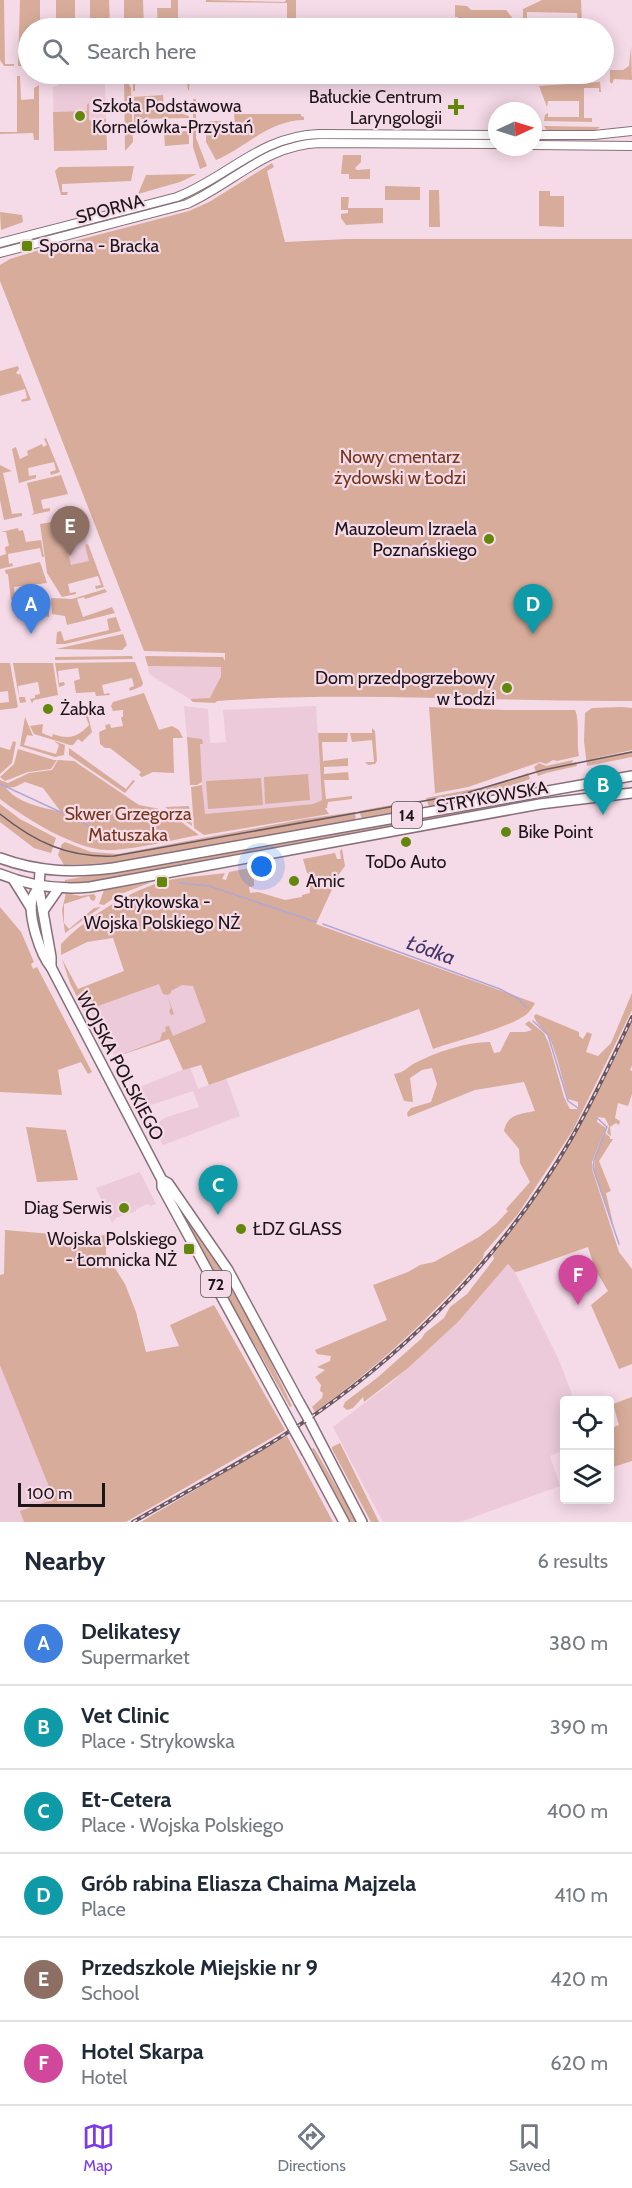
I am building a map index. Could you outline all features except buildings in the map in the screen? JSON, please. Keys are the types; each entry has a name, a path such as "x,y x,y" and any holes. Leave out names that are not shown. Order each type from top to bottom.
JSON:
{"main road":[{"name":"STRYKOWSKA","path":"40,870 74,871 121,867 632,776"},
{"name":"STRYKOWSKA","path":"39,886 59,888 96,886 538,805 632,793"},
{"name":"14","path":"0,858 40,870"},
{"name":"WOJSKA POLSKIEGO","path":"40,870 39,886 51,967"},
{"name":"14","path":"0,874 39,886"},
{"name":"72","path":"13,879 32,910"},
{"name":"WOJSKA POLSKIEGO","path":"39,886 33,897 32,910 40,950 162,1180 162,1187 344,1522"},
{"path":"43,912 59,888"},
{"name":"WOJSKA POLSKIEGO","path":"162,1180 168,1184 225,1265 362,1522"}],"street":[{"path":"542,135 594,135 632,131"},
{"name":"SPORNA","path":"0,243 177,197 217,176 263,147 281,140 304,135 488,135"},
{"name":"SPORNA","path":"0,253 180,206 201,197 268,155 301,145 328,143 488,144"},
{"path":"542,145 632,146"}],"shaded area":[{"name":"Szkoła Podstawowa Kornelówka-Przystań","path":"59,84 105,84 107,150 54,151 53,87"},
{"path":"78,518 97,567 53,577 42,524"},
{"path":"148,666 221,667 221,675 210,699 190,699 155,678 149,673"},
{"path":"184,706 208,709 210,743 226,742 223,710 316,706 322,800 313,804 204,814 199,744 202,739 187,737"},
{"path":"193,968 213,1023 115,1057 110,1048 111,1045 109,1046 87,1006"},
{"path":"190,1067 198,1089 226,1078 240,1116 163,1145 151,1126 167,1117 199,1107 193,1091 142,1108 132,1090"},
{"path":"140,1172 156,1204 151,1206 148,1204 136,1209 136,1211 116,1218 112,1223 96,1188"},
{"path":"508,1264 515,1272 559,1360 572,1396 560,1396 560,1452 550,1456 560,1486 460,1522 383,1522 333,1427 391,1383 458,1322"},
{"path":"0,1354 20,1395 62,1522 0,1522"}],"green space":[{"path":"0,0 4,0 5,64 14,64 14,66 4,66 0,60"},
{"path":"20,0 40,0 40,18 19,18"},
{"path":"56,0 75,0 75,18 56,18"},
{"path":"90,0 109,0 110,18 90,18"},
{"path":"124,0 143,0 144,18 124,18"},
{"path":"171,0 178,0 178,18 158,18 157,8 171,8"},
{"path":"206,0 285,2 296,0 296,18 287,18 287,3 206,2"},
{"path":"542,0 581,0 582,18 578,18 577,13 527,12 527,18 523,18 523,9"},
{"path":"455,5 467,6 471,10 506,10 513,18 458,18 455,17"},
{"path":"631,46 632,80 614,79 614,70 623,70 629,66"},
{"path":"18,76 21,100 34,99 34,88 39,85 39,140 34,140 33,133 0,134 0,132 17,132"},
{"path":"124,84 129,84 131,88 133,142 125,151"},
{"path":"600,84 601,92 599,88 584,88 584,118 592,118 592,122 544,121 548,113 548,117 579,117 579,101 548,101 547,107 539,86"},
{"path":"163,95 164,108 189,116 190,127 188,118 136,119 136,128 134,128 134,97"},
{"path":"193,99 196,99 196,138 207,166 200,169 193,147"},
{"path":"89,103 89,120 97,123 98,120 106,119 107,150 54,151 53,112 87,111"},
{"path":"234,114 301,114 304,120 280,124 269,129 216,160 206,142 206,124 210,121 221,121 222,127 235,127"},
{"path":"544,126 600,127 590,132 547,131"},
{"path":"189,131 189,144 165,146 164,132"},
{"path":"343,155 361,155 361,162 355,168 357,170 370,169 370,179 349,179 349,174 341,174"},
{"name":"Nowy cmentarz żydowski w Łodzi","path":"272,163 274,167 267,171 285,242 347,239 632,239 632,701 321,697 269,698 217,701 215,703 193,702 190,699 210,698 221,676 221,667 148,666 146,656 223,657 225,661 225,653 144,651 0,281 0,265 10,259 36,251 189,211 209,202"},
{"path":"134,166 131,181 62,184 62,192 68,192 67,195 61,195 55,171 59,167"},
{"path":"197,174 180,182 138,194 146,175"},
{"path":"212,183 214,185 188,200 2,249 1,246 173,202 193,195"},
{"path":"385,186 420,187 420,200 385,200"},
{"path":"429,190 439,190 440,227 429,227"},
{"path":"539,191 550,191 550,196 564,196 564,227 539,226"},
{"path":"341,197 349,197 348,208 383,208 383,223 346,225 341,214 348,213 348,210 341,210"},
{"path":"0,212 22,215 23,222 1,230"},
{"path":"18,366 16,373 19,375 20,373 31,400 22,402 21,400 27,398 25,389 0,396 0,371"},
{"path":"46,438 60,472 51,475 50,472 56,470 54,462 28,468 29,476 36,475 36,478 19,483 12,449 16,447 20,459 28,455 27,451 42,444 43,447 47,445 44,439"},
{"path":"0,465 12,471 3,473 12,514 22,513 22,516 4,520 0,500"},
{"path":"61,475 68,494 41,500 43,509 50,508 50,511 31,515 34,513 27,483"},
{"path":"63,520 63,531 71,565 89,561 85,545 88,544 104,587 96,589 95,586 101,585 98,576 68,584 70,593 76,592 76,594 62,597 47,573 40,524"},
{"path":"18,528 19,531 23,530 26,542 41,540 44,557 42,557 40,548 8,554 9,564 12,563 13,566 0,569 0,556 6,554 5,547 9,546 6,532 1,532"},
{"path":"40,562 47,583 14,587 15,597 18,599 11,600 8,574 5,570"},
{"path":"105,589 107,592 85,599 84,597 77,599 83,617 112,607 115,613 67,625 65,616 52,614 51,598 72,599"},
{"path":"49,598 49,617 12,611 11,603"},
{"path":"116,617 121,631 56,644 57,632 61,631 64,641 109,630 107,619"},
{"path":"123,634 127,645 122,650 56,649"},
{"path":"132,656 133,659 55,660 55,657"},
{"path":"135,662 142,686 130,691 129,688 134,686 132,678 102,685 104,694 109,693 110,695 96,696 95,692 76,693 74,681 80,679 78,668 58,671 59,683 64,682 65,685 59,687 55,663"},
{"path":"0,663 10,663 18,707 16,708 0,710 0,703 9,702 8,691 0,692"},
{"path":"13,663 53,663 58,695 34,700 32,703 30,699 40,694 38,682 18,686 19,697 25,697 26,702 20,703"},
{"path":"144,693 159,730 172,726 179,730 183,738 173,738 174,773 153,772 142,777 139,775 141,772 110,748 105,748 100,744 99,732 106,729 105,725 110,724 111,728 123,726 121,717 123,717 123,710 113,711 111,706 113,702"},
{"path":"82,707 87,712 92,732 82,742 78,739 70,745 34,734 30,726 43,724 42,733 52,737 53,734 64,737 73,736 89,725"},
{"path":"429,707 575,710 579,756 553,760 546,764 540,762 468,787 426,795 435,793"},
{"path":"592,708 632,708 632,750 587,760 632,751 632,757 587,766 584,741 585,713"},
{"path":"25,717 33,736 27,735 24,745 56,754 59,745 54,741 65,745 64,755 55,757 20,746"},
{"path":"372,728 375,731 377,761 375,764 368,765 365,762 374,762 372,740 352,742 350,733 372,733"},
{"path":"318,733 348,733 347,742 322,742 323,761 348,758 348,766 324,767 324,774 348,772 349,780 324,780 326,799 352,796 352,799 328,802 325,808 329,814 204,835 194,828 191,787 202,785 205,814 313,804 322,800"},
{"path":"187,737 202,739 203,744 200,744 202,782 197,785 190,785"},
{"path":"13,741 16,742 12,763 0,774 0,747 10,750"},
{"path":"69,748 126,789 133,780 135,781 125,793 69,755"},
{"path":"18,749 57,760 51,769 28,772 5,781 0,777 14,764"},
{"name":"Skwer Grzegorza Matuszaka","path":"58,760 74,761 139,805 165,810 199,835 130,848 95,849 51,832 0,799 0,780 8,783 29,773 52,770","holes":["25,782 43,788 61,812 17,798 6,788"]},
{"path":"573,760 572,763 576,762 577,766 538,776 534,767 539,763 546,766"},
{"path":"528,773 530,779 504,788 505,790 532,781 529,786 522,787 520,790 512,789 512,791 429,807 426,798 484,789"},
{"path":"308,774 310,800 265,804 264,777"},
{"path":"261,778 263,805 208,809 206,781"},
{"path":"536,796 537,800 101,881 65,884 65,880"},
{"path":"402,803 404,811 362,819 359,811"},
{"path":"0,804 20,819 56,838 51,853 34,848 0,822"},
{"path":"189,806 192,826 165,807"},
{"path":"355,812 356,820 112,863 64,865 58,855 65,842 91,852 118,854 304,819"},
{"path":"342,849 345,866 316,924 535,1003 527,1014 508,1024 433,1049 419,1009 209,1085 201,1065 183,1070 169,1039 115,1057 160,1040 162,1033 166,1031 165,1027 169,1026 173,1036 206,1022 193,986 182,985 167,995 163,994 159,984 84,1011 70,983 62,959 78,989 124,971 113,938 87,942 61,955 61,944 110,905 155,884 176,879 225,873 222,879 226,880 229,872 250,868 254,873 254,886 249,887 250,893 258,892 285,900 302,897 310,893 308,873 303,859 335,853 337,859 341,859"},
{"path":"152,882 118,895 104,905 99,904 104,890"},
{"path":"66,893 80,896 94,894 96,897 94,901 89,896 64,904 64,923 69,929 94,908 101,907 65,933 62,910"},
{"path":"0,907 21,932 34,962 31,964 33,969 37,967 92,1072 88,1074 81,1062 58,1070 62,1095 0,1092"},
{"path":"632,993 632,1010 573,1130 518,1214 445,1300 383,1359 315,1412 312,1407 322,1398 323,1393 315,1377 325,1370 317,1367 330,1361 331,1356 317,1354 315,1350 387,1320 373,1285 420,1265 434,1262 479,1237 496,1224 530,1182 520,1163 519,1149 504,1131 511,1118 535,1111 524,1082 475,1090 408,1117 407,1113 411,1108 431,1102 437,1084 432,1068 422,1070 410,1078 413,1102 404,1101 394,1074 451,1048 490,1042 494,1053 500,1052 510,1032 532,1030 525,1024 529,1021 544,1033 564,1097 570,1109 578,1109 578,1102 568,1099 550,1039 534,1016 536,1014 579,1032 579,1036 583,1039 587,1032 592,1034 586,1052 598,1056 611,1043"},
{"path":"167,995 174,1014 171,1015 169,1011 171,1008"},
{"path":"632,1022 630,1070 632,1071 632,1094 628,1106 618,1103 615,1118 620,1121 619,1125 616,1123 610,1127 611,1136 607,1133 609,1126 605,1118 597,1117 597,1122 606,1128 592,1162 592,1169 619,1252 632,1269 632,1364 619,1369 591,1305 608,1291 595,1269 588,1247 520,1271 515,1272 508,1264 458,1322 408,1368 364,1402 363,1397 353,1408 347,1410 343,1407 345,1402 377,1378 444,1318 450,1307 467,1294 494,1259 493,1255 534,1199 570,1143 602,1085"},
{"path":"26,1127 66,1130 78,1180 37,1182"},
{"path":"605,1133 613,1139 599,1161 611,1191 606,1193 614,1228 594,1171 595,1158"},
{"path":"186,1215 225,1274 292,1406 290,1407 183,1218"},
{"path":"5,1230 87,1237 106,1235 106,1254 125,1284 136,1312 146,1352 179,1346 170,1325 214,1305 285,1430 126,1522 24,1522 20,1511 54,1499 0,1365 0,1275 4,1274"},
{"path":"632,1397 632,1461 614,1467 614,1427 619,1425 614,1404"},
{"path":"287,1436 333,1522 141,1522 149,1517"},
{"path":"340,1443 379,1522 371,1522 332,1449"},
{"path":"314,1448 357,1522 348,1522 312,1449"}],"waterway":[{"name":"Łódka","path":"0,784 82,822 112,843"},
{"name":"Łódka","path":"179,883 209,886 316,922"},
{"name":"Łódka","path":"323,924 500,989 519,999 526,1008"},
{"name":"Łódka","path":"533,1021 548,1035 568,1101 578,1108"},
{"name":"Łódka","path":"597,1118 607,1127 593,1168 619,1244"}],"tram line":[{"path":"0,814 26,833 53,846 82,854 114,856 463,794 543,770 632,752"}],"railway":[{"path":"133,1522 236,1464 311,1417 370,1373 436,1314 495,1248 548,1177 588,1109 632,1017"}],"place":[{"name":"Bałuckie Centrum Laryngologii","path":"456,107"},
{"name":"Szkoła Podstawowa Kornelówka-Przystań","path":"80,116"},
{"name":"Sporna - Bracka","path":"27,246"},
{"name":"Mauzoleum Izraela Poznańskiego","path":"489,539"},
{"name":"Przedszkole Miejskie nr 9","path":"70,556"},
{"name":"Delikatesy","path":"31,634"},
{"name":"Grób rabina Eliasza Chaima Majzela","path":"533,634"},
{"name":"Dom przedpogrzebowy w Łodzi","path":"507,688"},
{"name":"Żabka","path":"48,709"},
{"name":"Vet Clinic","path":"603,815"},
{"name":"Bike Point","path":"506,832"},
{"name":"ToDo Auto","path":"406,842"},
{"name":"Amic","path":"294,881"},
{"name":"Strykowska - Wojska Polskiego NŻ","path":"162,882"},
{"name":"Diag Serwis","path":"124,1208"},
{"name":"Et-Cetera","path":"218,1215"},
{"name":"ŁDZ GLASS","path":"241,1229"},
{"name":"Wojska Polskiego - Łomnicka NŻ","path":"189,1249"},
{"name":"Hotel Skarpa","path":"578,1305"}]}
